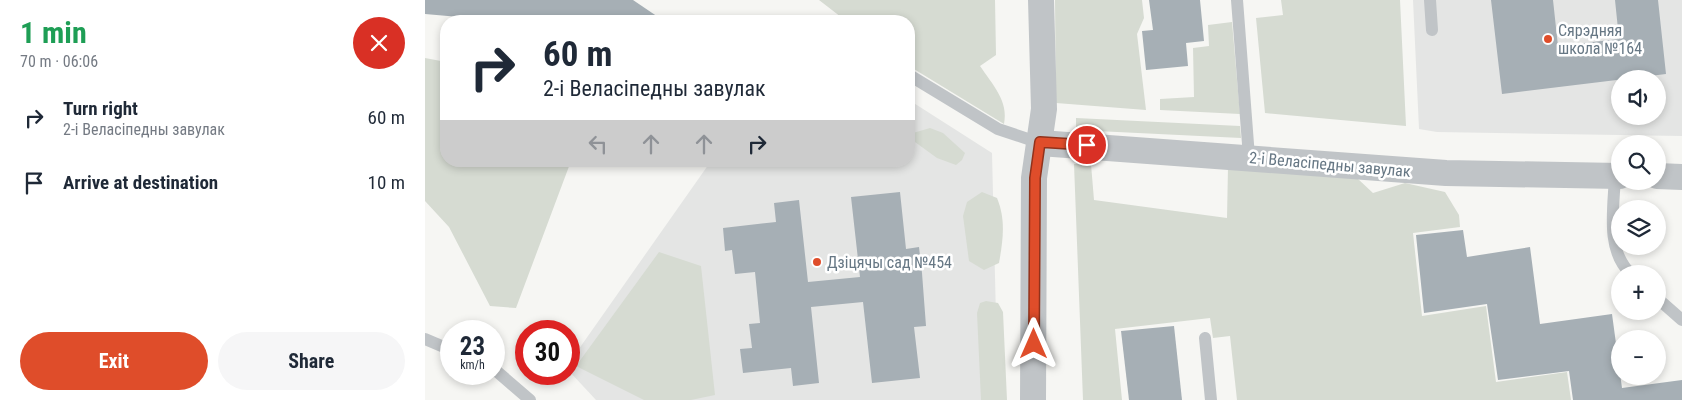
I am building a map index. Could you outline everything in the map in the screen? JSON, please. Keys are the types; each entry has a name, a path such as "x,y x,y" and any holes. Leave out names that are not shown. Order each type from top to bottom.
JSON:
{"street":[{"path":"1033,400 1035,178 1044,109 1041,0"},
{"name":"2-і Веласіпедны завулак","path":"1040,142 1446,173 1611,176"},
{"path":"1666,176 1682,177"}],"lane":[{"path":"1237,0 1249,157"},
{"path":"1430,0 1432,30"},
{"path":"915,79 998,129 1040,142"},
{"path":"1617,190 1613,237 1623,265"},
{"path":"1666,306 1682,320"},
{"path":"1205,338 1211,400"},
{"path":"425,339 440,345"},
{"path":"505,378 530,400"}],"shaded area":[{"path":"819,0 995,0 996,55 980,66 1002,100 1005,116 1004,124 915,70 915,15 838,15"},
{"path":"1055,0 1142,0 1144,18 1137,34 1146,110 1056,103"},
{"path":"1281,0 1400,0 1406,126 1265,113 1256,18 1283,15"},
{"name":"Сярэдняя школа №164","path":"1413,0 1682,0 1682,136 1437,132 1419,129"},
{"path":"1232,22 1240,114 1160,110 1160,99 1194,97 1193,48 1209,46 1208,25"},
{"path":"425,58 440,61 440,167 569,167 516,308 490,306 449,227 425,201"},
{"name":"Дзіцячы сад №454","path":"915,104 992,153 998,400 596,400 580,383 580,347 707,167 915,167"},
{"path":"1076,118 1240,126 1241,138 1076,130"},
{"path":"930,128 943,133 965,153 962,160 956,165 937,158 915,142 915,132"},
{"path":"1074,164 1091,164 1094,200 1227,218 1228,167 1358,179 1373,193 1405,183 1445,192 1459,215 1460,227 1413,233 1422,316 1486,306 1496,382 1567,372 1571,400 1237,400 1230,336 1213,338 1210,318 1115,329 1122,400 1083,400"},
{"path":"982,192 997,198 1002,214 1003,230 999,263 984,270 969,261 963,216 967,202"},
{"path":"659,252 701,266 715,395 691,400 644,400 580,368 580,361"},
{"path":"986,301 998,303 1003,312 1007,400 981,400 977,313 980,303"}],"building":[{"path":"425,0 633,0 655,15 440,15 425,14"},
{"path":"1149,0 1200,0 1204,41 1186,43 1188,66 1146,70 1142,31 1153,30"},
{"path":"1491,0 1553,0 1558,46 1619,39 1615,0 1658,0 1666,70 1611,70 1611,81 1502,94"},
{"path":"900,192 906,249 919,247 922,273 926,326 914,327 920,378 872,383 863,302 811,307 819,383 793,386 791,368 743,373 740,349 752,348 749,324 760,323 755,272 735,274 732,250 725,251 723,228 776,222 774,203 799,200 808,282 860,277 851,197"},
{"path":"1463,230 1467,257 1530,247 1540,324 1611,314 1614,330 1611,330 1611,385 1622,385 1622,388 1666,385 1666,382 1682,380 1682,400 1573,400 1569,371 1498,380 1487,304 1424,313 1416,235"},
{"path":"1174,326 1182,400 1129,400 1121,331"}],"place":[{"name":"Сярэдняя школа №164","path":"1548,39"},
{"name":"Дзіцячы сад №454","path":"817,262"}],"route":[{"path":"1034,344 1035,178 1040,142 1087,145"}]}
